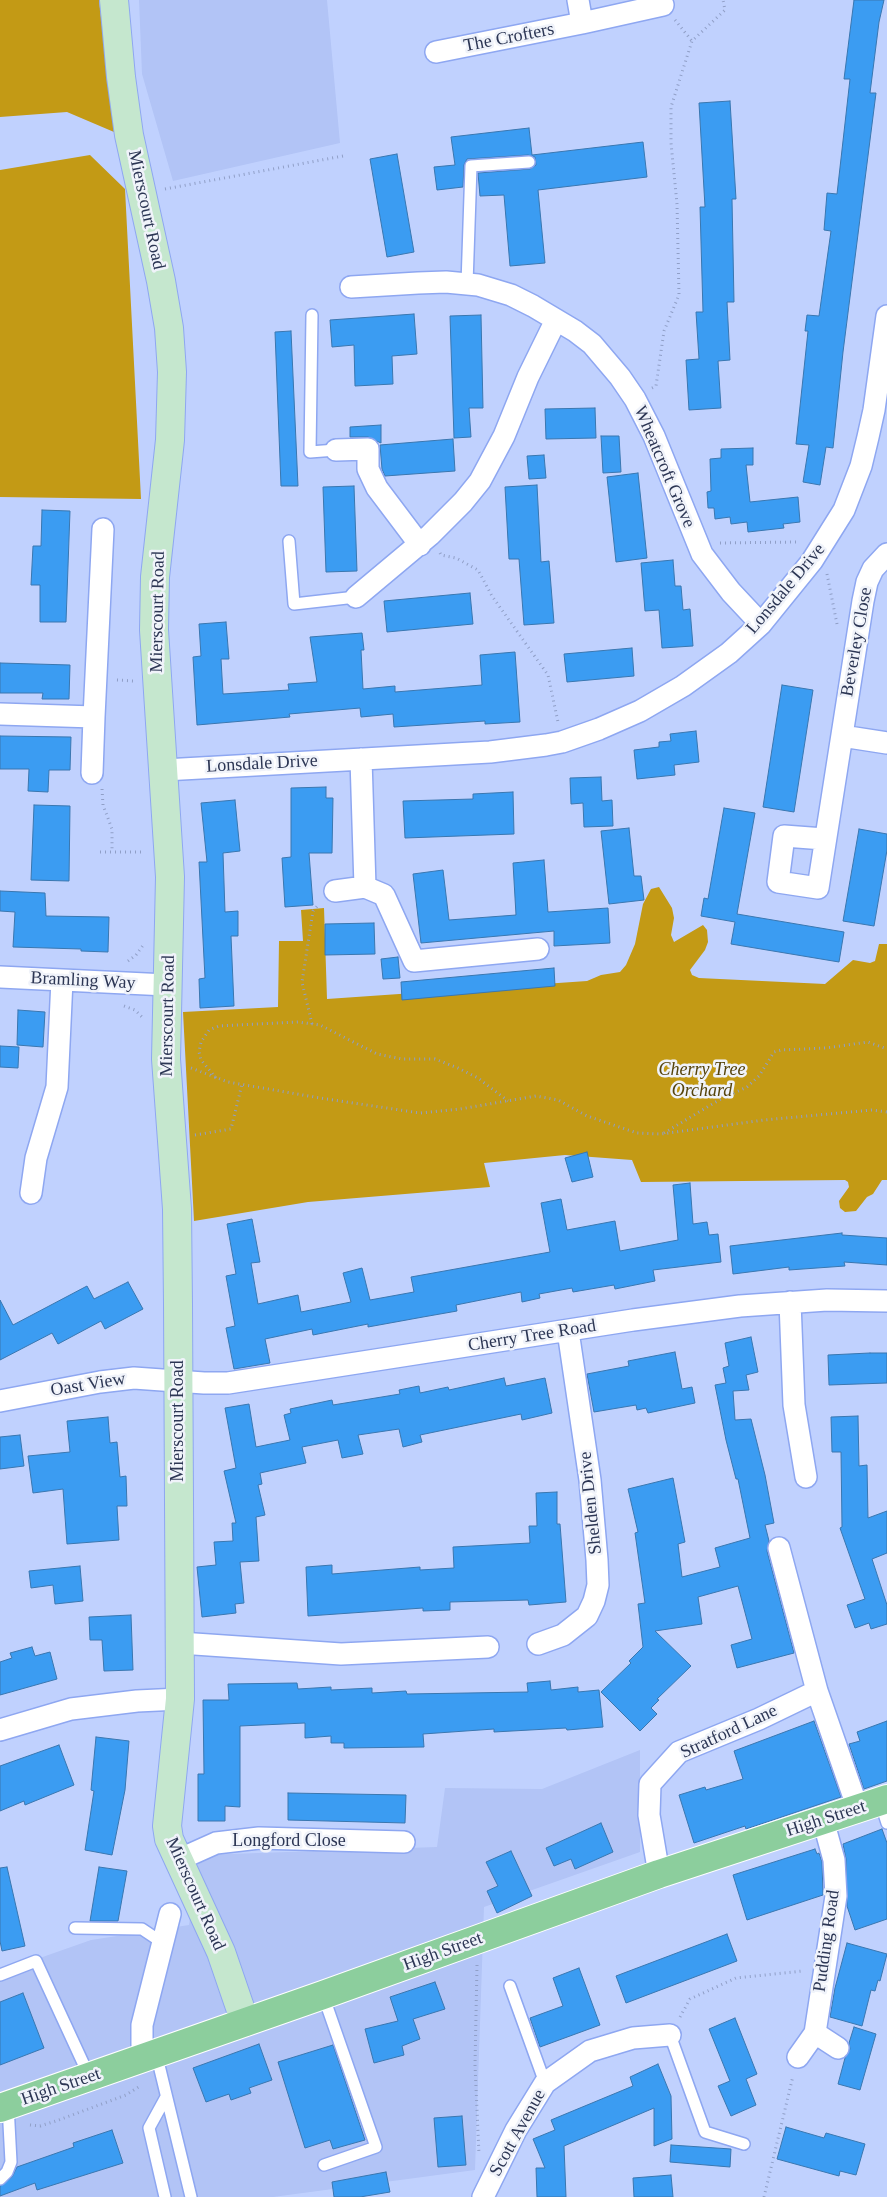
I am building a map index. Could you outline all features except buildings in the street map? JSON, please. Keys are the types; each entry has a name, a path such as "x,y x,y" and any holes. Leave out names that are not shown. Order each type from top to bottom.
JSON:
{"main road":[{"name":"High Street","path":"4,2106 90,2078 659,1874 823,1820 878,1808"}],"street":[{"name":"Mierscourt Road","path":"114,0 129,135 161,281 169,328 172,372 170,440 155,577 157,681 170,877 166,1059 177,1209 180,1699 167,1812 169,1839 221,1952 245,2022"},
{"path":"578,0 582,23"},
{"name":"The Crofters","path":"436,52 663,6"},
{"name":"Wheatcroft Grove","path":"351,287 418,283 467,284 494,289 556,320 592,344 614,369 635,399 669,469 702,554 731,592 760,624"},
{"name":"Lonsdale Drive","path":"164,770 490,752 562,742 617,721 683,686 730,653 760,624 812,561 844,510 868,437 885,354 887,316"},
{"path":"356,597 425,540 463,502 480,481 493,459 538,353 556,320"},
{"path":"336,450 368,449 368,469 372,478 425,540"},
{"path":"97,779 94,717 103,529"},
{"name":"Beverley Close","path":"824,839 842,736 852,661 867,582 873,569 887,554"},
{"path":"0,714 94,717"},
{"path":"842,736 887,743"},
{"path":"361,759 365,887"},
{"path":"335,891 365,887 384,895 414,961 538,949"},
{"name":"Bramling Way","path":"0,977 167,985"},
{"path":"32,1193 36,1158 57,1087 62,980"},
{"name":"Cherry Tree Road","path":"178,1380 228,1383 698,1311 790,1302 887,1300"},
{"path":"790,1302 794,1405 806,1477"},
{"name":"Shelden Drive","path":"538,1644 564,1636 587,1616 594,1601 598,1585 598,1560 590,1480 568,1331"},
{"name":"Oast View","path":"0,1401 100,1382 134,1378 178,1380"},
{"path":"779,1548 818,1691 878,1808"},
{"path":"180,1643 341,1654 488,1647"},
{"name":"Stratford Lane","path":"659,1874 649,1815 650,1784 679,1752 759,1719 818,1691"},
{"path":"0,1730 71,1709 137,1701 180,1699"},
{"name":"Pudding Road","path":"798,2056 815,2032 836,1896 834,1860 823,1820"},
{"name":"Longford Close","path":"178,1860 216,1843 259,1838 404,1842"},
{"path":"151,2055 142,2045 142,2025 170,1914"},
{"path":"815,2032 838,2048"},
{"name":"Scott Avenue","path":"483,2197 516,2130 545,2084 590,2051 633,2038 670,2035"}],"lane":[{"path":"467,284 471,166 529,162"},
{"path":"312,315 310,452 336,450"},
{"path":"289,541 294,604 356,597"},
{"path":"75,1928 142,1929 163,1943"},
{"path":"0,1975 36,1961 90,2078"},
{"path":"510,1986 545,2084"},
{"path":"323,1995 376,2147 324,2165"},
{"path":"670,2035 705,2132 744,2144"},
{"path":"151,2055 166,2097 191,2197"},
{"path":"166,2097 149,2128 166,2197"},
{"path":"0,2179 8,2172 11,2162 4,2106"}],"path":[{"path":"635,399 656,386 664,331 679,296 677,204 670,143 671,108 692,41 725,10 723,0"},
{"path":"142,193 343,156"},
{"path":"425,540 442,555 456,558 478,570 492,596 548,675 562,742"},
{"path":"97,680 157,681"},
{"path":"97,779 112,832 112,852"},
{"path":"100,852 168,852"},
{"path":"312,1024 302,982 312,916 315,907 335,891"},
{"path":"126,962 136,955 146,938"},
{"path":"118,1004 135,1010 145,1023"},
{"path":"217,1078 201,1060 199,1052 201,1042 209,1030 227,1025 298,1022 320,1025 340,1033 377,1054 402,1059 435,1059 478,1078 508,1101"},
{"path":"661,1134 719,1100 747,1087 758,1076 774,1052 826,1048 868,1042 887,1049"},
{"path":"166,1059 217,1078 242,1084 420,1113 536,1096 558,1100 588,1116 636,1133 661,1134 764,1120 872,1110 887,1112"},
{"path":"186,1137 231,1129 242,1084"},
{"name":"Scott Avenue","path":"475,1940 477,1959 475,2064 480,2159"},
{"path":"670,2035 690,1999 736,1978 824,1969"},
{"path":"764,2197 798,2056"}],"shaded area":[{"path":"139,0 327,0 340,143 173,181 142,74"},
{"path":"640,1750 640,1852 484,1907 475,2170 273,2197 0,2197 0,1972 91,1940 189,1925 199,1855 437,1847 445,1788 542,1789"}],"green space":[{"path":"0,0 99,0 114,132 67,112 0,117"},
{"path":"90,155 125,189 141,499 0,497 0,170"},
{"name":"Cherry Tree Orchard","path":"659,887 672,908 674,918 671,935 674,942 703,925 707,930 708,942 705,950 690,970 692,975 699,978 825,984 853,960 870,963 875,961 879,944 887,944 887,1180 882,1180 873,1194 867,1197 856,1211 845,1212 840,1208 839,1201 849,1187 848,1182 845,1180 641,1182 632,1160 565,1155 484,1163 490,1187 308,1202 194,1221 183,1012 278,1007 279,941 303,941 301,910 324,908 327,999 587,981 601,975 620,972 626,965 635,944 643,904 651,889"}]}
